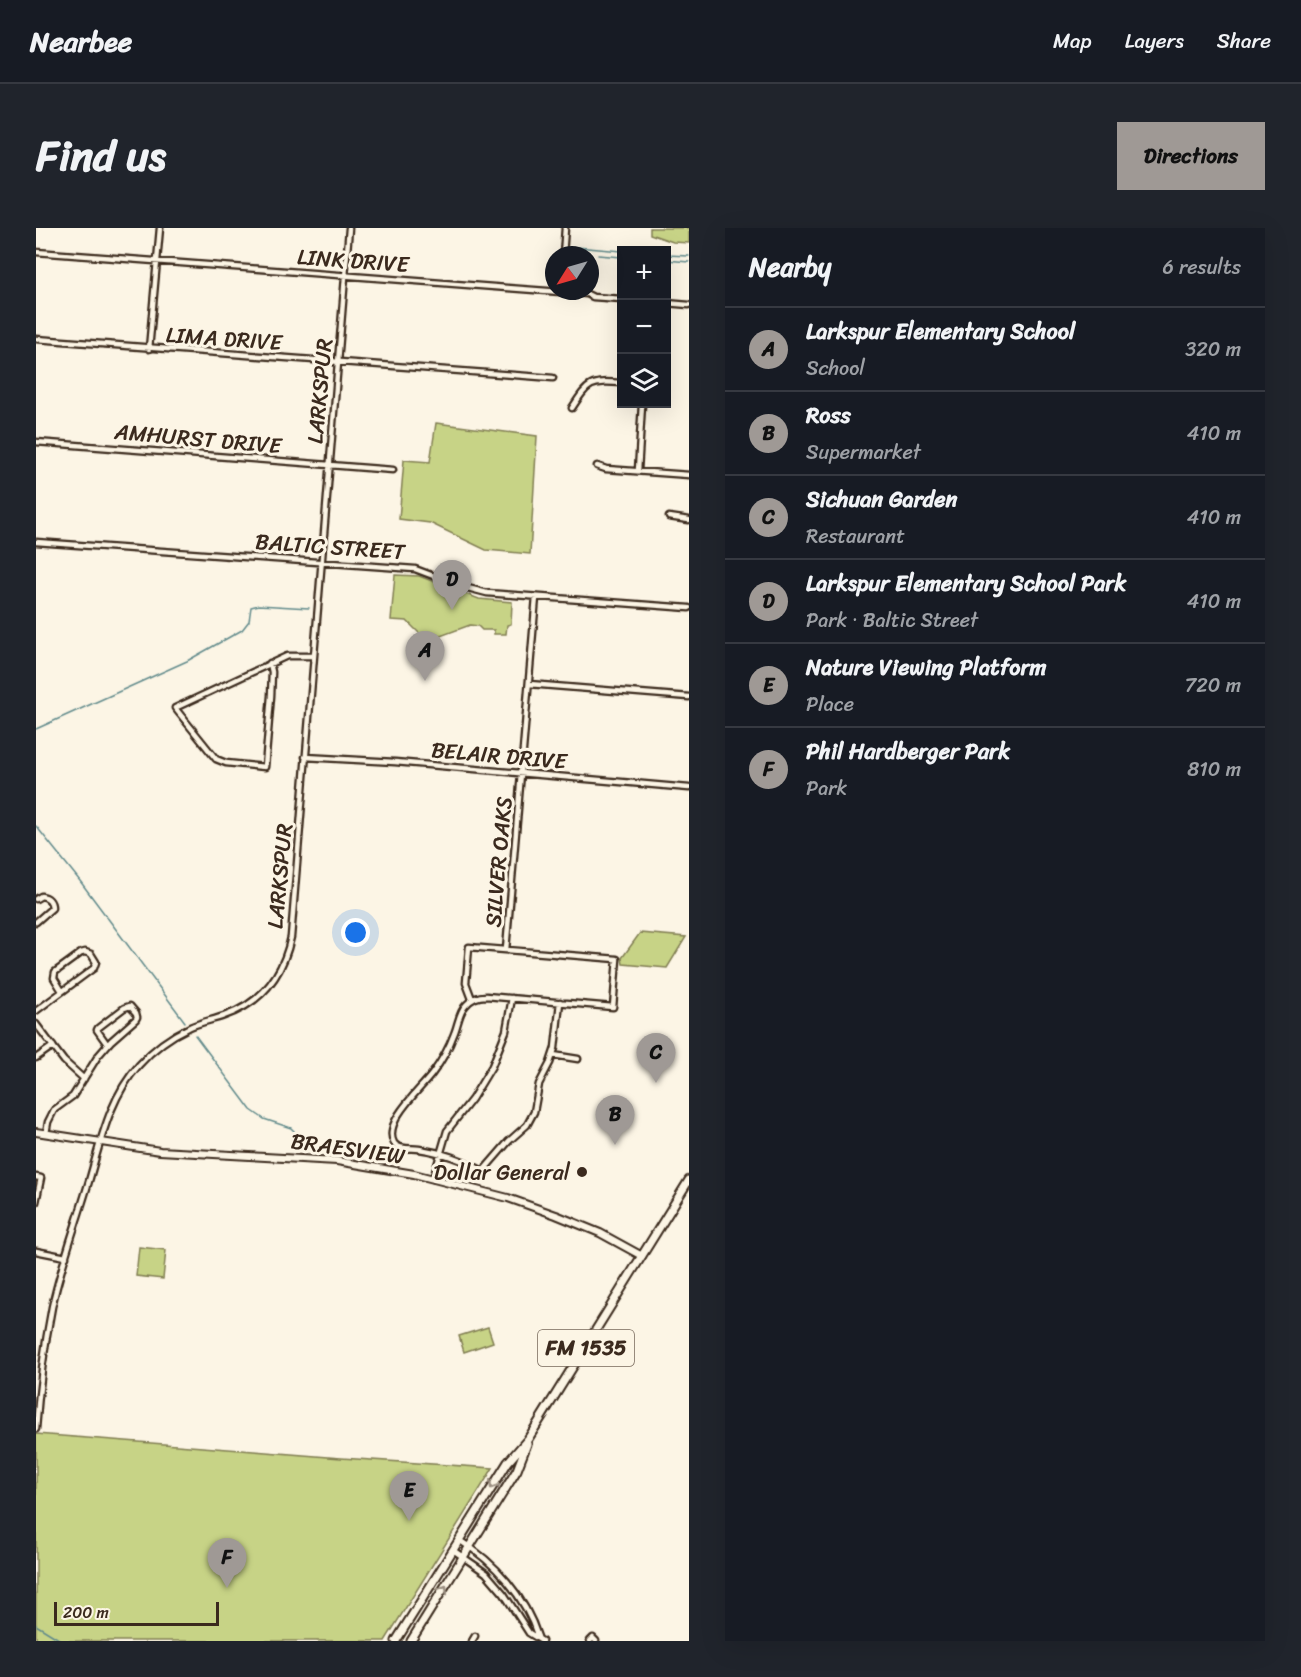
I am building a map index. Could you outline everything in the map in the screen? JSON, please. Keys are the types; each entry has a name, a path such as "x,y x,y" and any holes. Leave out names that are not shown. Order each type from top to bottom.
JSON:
{"main road":[{"name":"FM 1535","path":"396,1641 508,1462 528,1439 689,1180"},
{"name":"FM 1535","path":"411,1641 518,1470 528,1439"}],"street":[{"path":"149,349 160,228"},
{"name":"LARKSPUR","path":"36,1429 43,1359 53,1305 101,1142 120,1092 149,1054 168,1040 187,1028 225,1016 247,1005 264,992 287,957 291,937 349,228"},
{"path":"564,246 565,228"},
{"name":"LINK DRIVE","path":"36,252 545,290"},
{"name":"LINK DRIVE","path":"599,296 617,298"},
{"path":"671,303 689,305"},
{"name":"LIMA DRIVE","path":"36,339 553,378"},
{"path":"572,408 591,384 600,381 617,383"},
{"path":"638,471 642,408"},
{"name":"AMHURST DRIVE","path":"36,442 393,470"},
{"path":"597,466 606,469 689,475"},
{"path":"669,517 689,520"},
{"name":"BALTIC STREET","path":"36,542 415,569 478,591 689,608"},
{"name":"SILVER OAKS","path":"507,950 536,597"},
{"path":"270,663 272,688 265,767 226,763 216,759 175,708 270,663 287,656 314,656"},
{"path":"529,684 689,697"},
{"name":"BELAIR DRIVE","path":"305,757 394,762 689,788"},
{"path":"36,899 41,896 47,898 52,908 36,922"},
{"path":"472,999 466,983 469,947 617,959 613,1007 560,1002 486,996 472,999 465,1006 442,1059 423,1085 404,1105 392,1137 394,1145 400,1148 418,1149 457,1157 483,1171 509,1140 531,1119 539,1084 553,1055 560,1002"},
{"path":"36,1011 94,968 96,962 91,954 81,953 55,972 54,978 62,991"},
{"path":"433,1179 449,1128 472,1100 492,1066 506,1031 512,998"},
{"path":"46,1133 52,1113 73,1096 107,1044 136,1019 136,1013 130,1006 98,1028 97,1030 107,1044"},
{"path":"36,1024 71,1068 84,1079"},
{"path":"36,1058 53,1046"},
{"path":"553,1055 578,1059"},
{"name":"BRAESVIEW","path":"36,1132 160,1151 337,1161 433,1179 508,1198 555,1215 600,1233 642,1256"},
{"path":"36,1202 38,1178"},
{"path":"36,1251 66,1257"},
{"path":"459,1540 495,1567 512,1588 536,1629 539,1640"},
{"path":"453,1550 486,1573 504,1594 529,1633 539,1640"},
{"path":"504,1594 512,1588"}],"green space":[{"path":"650,228 689,228 689,243 673,242 650,234"},
{"path":"436,423 537,436 530,554 486,550 430,523 399,519 404,460 430,462"},
{"path":"395,575 419,576 479,599 512,602 511,624 507,625 506,634 494,634 494,630 482,630 478,626 470,625 427,641 407,621 391,620"},
{"path":"640,933 686,937 667,968 623,964 622,958"},
{"path":"139,1247 166,1250 163,1279 136,1276"},
{"path":"488,1327 493,1342 464,1352 459,1336"},
{"path":"36,1434 493,1468 385,1641 36,1641"}],"waterway":[{"path":"599,249 617,251"},
{"path":"599,255 617,257"},
{"path":"671,255 689,256"},
{"path":"671,260 689,262"},
{"path":"36,729 187,661 242,630 249,621 251,607 259,605 309,608"},
{"path":"36,826 185,1022"},
{"path":"195,1035 251,1110 264,1119 291,1128 297,1134 302,1147"},
{"path":"36,1625 62,1641"}],"place":[{"name":"Larkspur Elementary School Park","path":"452,610"},
{"name":"Larkspur Elementary School","path":"425,681"},
{"name":"Sichuan Garden","path":"656,1083"},
{"name":"Ross","path":"615,1145"},
{"name":"Dollar General","path":"582,1172"},
{"name":"Nature Viewing Platform","path":"409,1521"},
{"name":"Phil Hardberger Park","path":"227,1588"}]}
